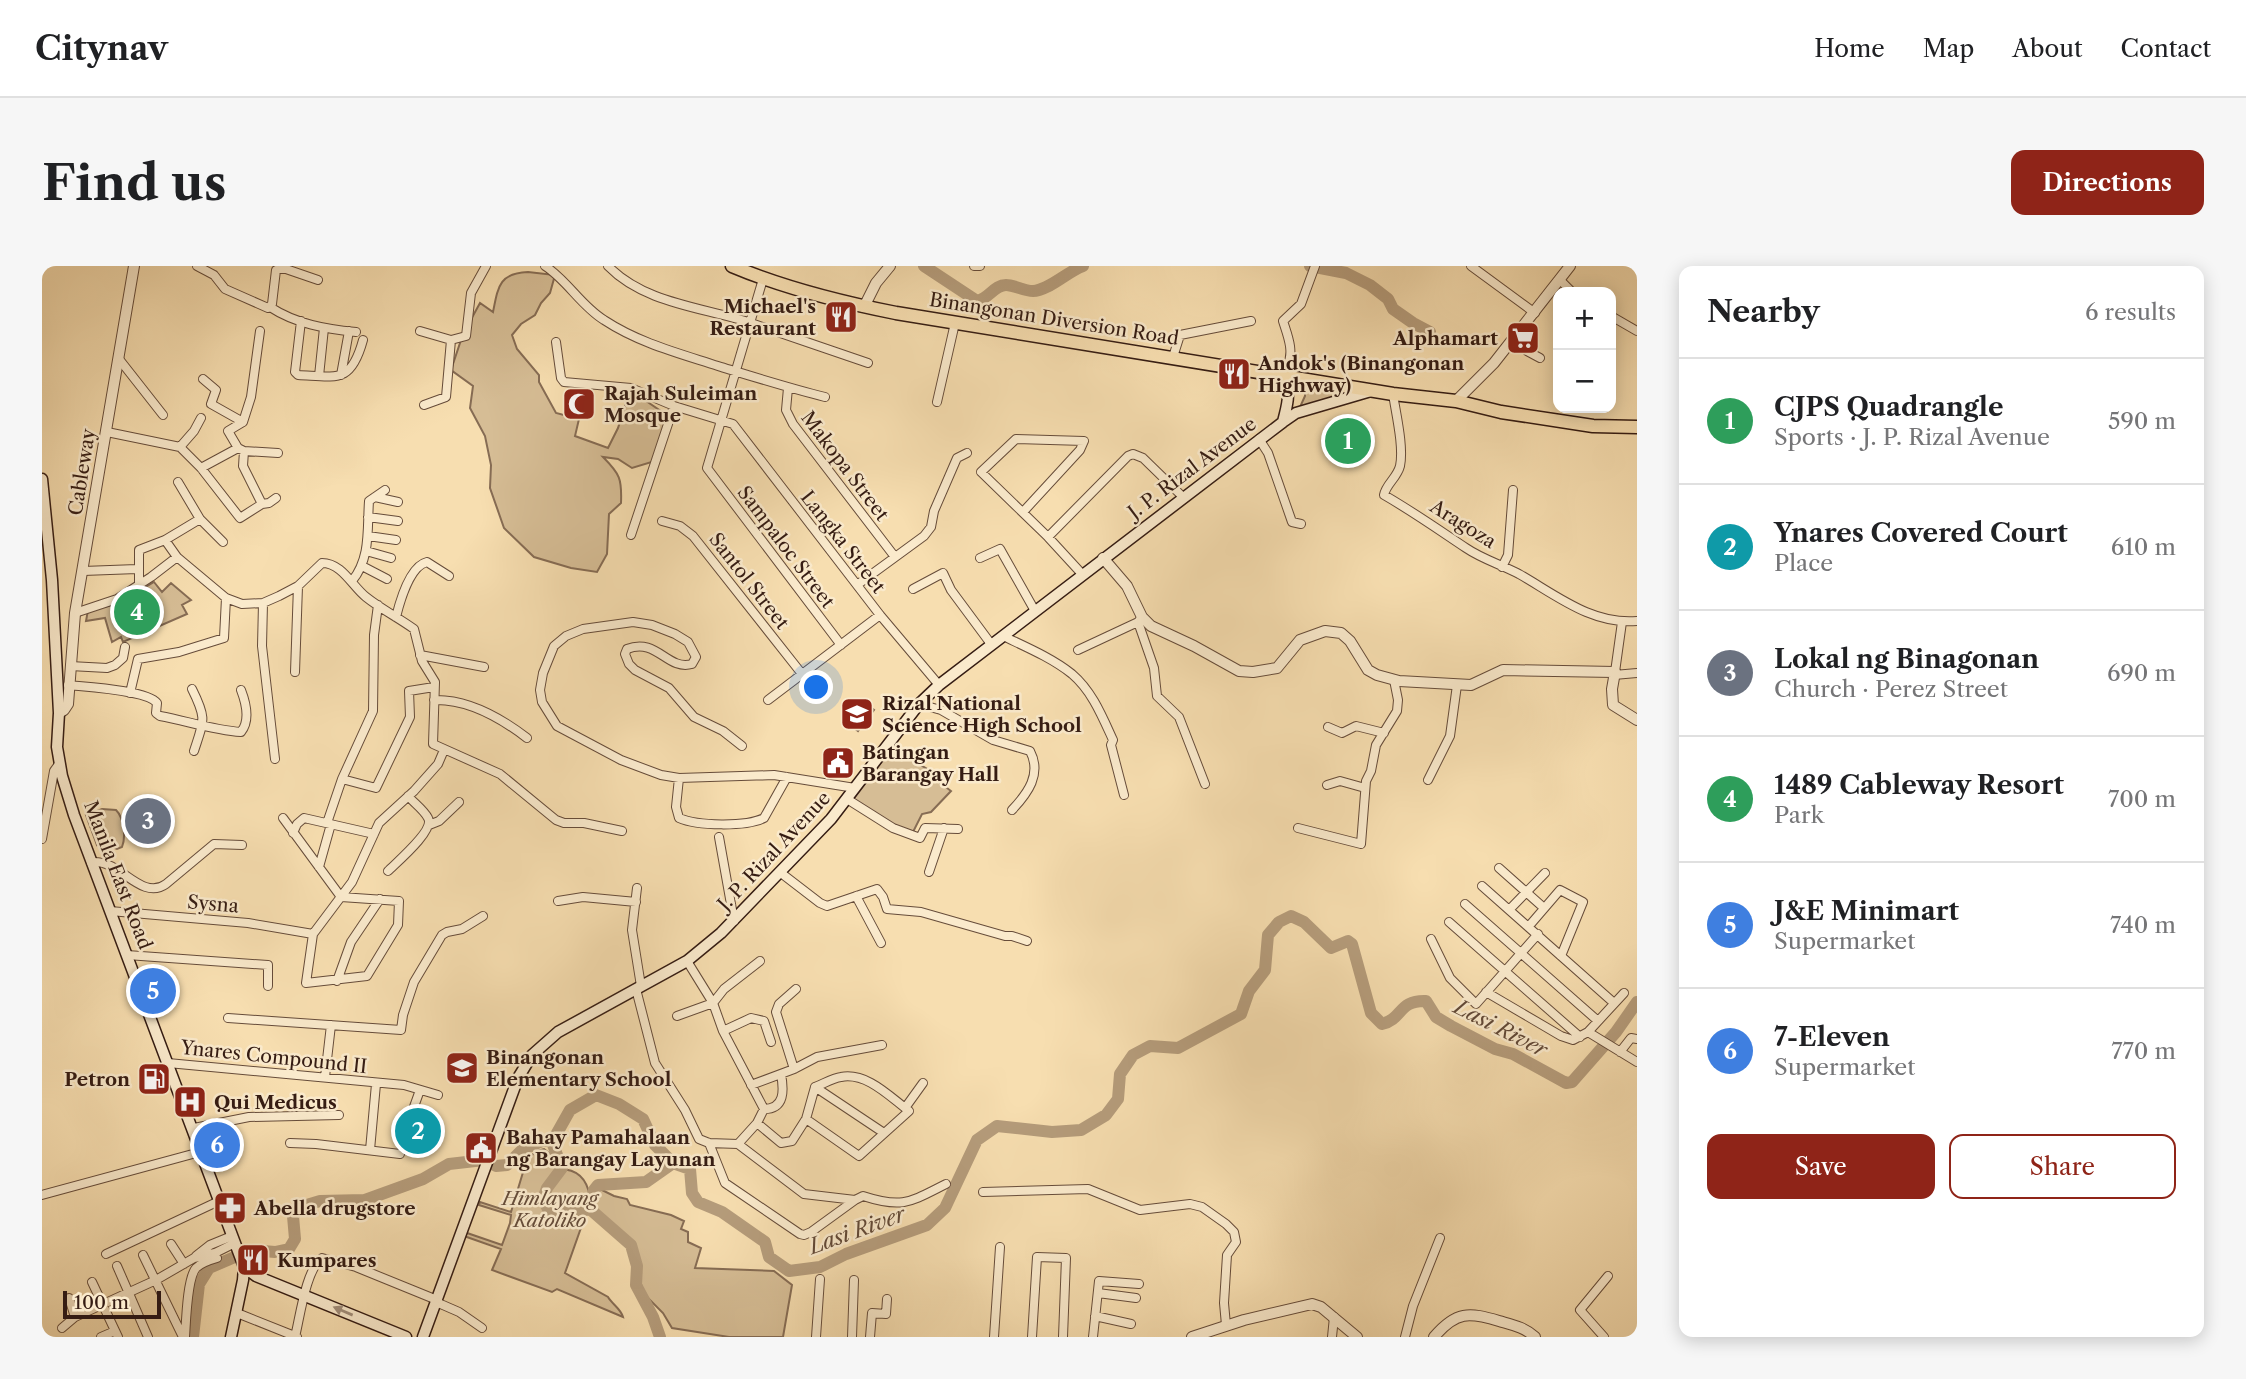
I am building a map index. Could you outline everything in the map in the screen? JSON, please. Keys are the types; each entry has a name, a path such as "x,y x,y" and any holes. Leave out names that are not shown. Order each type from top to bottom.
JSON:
{"main road":[{"name":"Binangonan Diversion Road","path":"732,266 763,279 864,307 1374,390"},
{"name":"J. P. Rizal Avenue","path":"1280,375 1290,397 1283,422"},
{"name":"J. P. Rizal Avenue","path":"423,1337 520,1072 532,1055 558,1032 687,961 734,921 831,819 919,704 939,685 1296,413 1374,390"},
{"path":"1374,390 1456,401 1502,412 1592,426 1637,427"},
{"name":"Manila East Road","path":"42,479 63,685 57,747 59,764 74,816 238,1251"},
{"path":"238,1251 256,1276 406,1337"},
{"path":"231,1337 237,1313 238,1251"}],"street":[{"name":"Cableway","path":"63,685 69,666 75,612 134,266"},
{"path":"197,266 214,275 225,289 281,314 324,328 352,332 341,375"},
{"path":"421,331 451,340 466,336 471,293 486,266"},
{"path":"545,266 601,319 651,345 825,397"},
{"path":"608,266 632,286 651,295 749,322 868,363"},
{"path":"864,307 876,284 890,266"},
{"path":"974,266 980,266"},
{"path":"1280,375 1287,366 1290,352 1289,336 1283,321 1301,304 1315,266"},
{"path":"1471,266 1535,313"},
{"path":"1456,401 1494,363 1570,266"},
{"path":"270,307 275,272 279,268 318,280"},
{"path":"721,422 763,279"},
{"path":"1560,281 1567,287"},
{"path":"1616,319 1636,330"},
{"path":"301,321 295,374 335,377 341,375 351,368 359,356 363,340"},
{"path":"1173,357 1180,335 1251,321"},
{"path":"937,402 955,323"},
{"path":"319,376 324,328"},
{"path":"260,331 251,397 243,422 228,431 241,450 243,466 262,503"},
{"path":"1513,339 1540,358"},
{"path":"424,405 446,397 451,340"},
{"name":"Langka Street","path":"556,342 561,378 564,382 631,388 721,422 733,424 880,615 939,685"},
{"path":"119,359 163,415"},
{"path":"203,379 216,390 211,404 243,422"},
{"name":"Makopa Street","path":"788,388 786,410 793,424 895,557"},
{"name":"Aragoza","path":"1393,394 1401,464 1397,476 1384,495 1466,548 1575,607 1605,619 1637,621"},
{"path":"631,535 674,405"},
{"path":"180,447 201,418"},
{"name":"Sampaloc Street","path":"721,422 707,468 841,645"},
{"path":"107,432 180,447 201,468 240,518 262,503 269,503 276,498"},
{"path":"1023,512 1080,450 1084,441 1016,439 981,472 1082,574"},
{"path":"1259,439 1268,453 1292,522 1301,524"},
{"path":"201,468 241,450 278,453"},
{"path":"857,585 927,532 957,458 967,453"},
{"path":"1048,537 1133,454 1143,458 1183,497"},
{"path":"178,482 200,519 223,542"},
{"path":"352,581 362,566 366,551 369,501 385,490"},
{"path":"1502,567 1508,555 1513,490"},
{"path":"375,497 398,502"},
{"path":"368,517 398,521"},
{"path":"139,585 139,550 165,540 200,519"},
{"name":"Santol Street","path":"662,521 680,526 693,536 802,674"},
{"path":"368,536 396,540"},
{"path":"165,540 177,557 226,598 242,604 264,603 298,586 322,563 327,562 338,568 365,596 414,629 422,661 435,682 433,744 500,775 556,820 622,831"},
{"path":"979,558 1000,549 1035,611"},
{"path":"366,551 391,558"},
{"path":"75,612 117,599 177,557"},
{"path":"1103,558 1127,586 1154,668 1157,695 1179,717 1205,784"},
{"path":"396,617 402,592 421,564 428,562 449,576"},
{"path":"362,566 387,579"},
{"path":"83,571 137,569"},
{"path":"913,589 943,573 951,590 991,644"},
{"path":"295,672 298,586"},
{"path":"130,693 138,659 179,652 224,638 226,598"},
{"path":"264,603 262,646 275,759"},
{"path":"319,867 342,779 373,711 374,635 378,605"},
{"path":"768,700 880,615"},
{"path":"1078,649 1140,619"},
{"path":"1140,619 1239,671 1246,672 1277,668 1300,640 1325,631 1341,633 1350,641 1368,670 1394,680 1471,685 1503,670 1637,673"},
{"path":"742,746 723,732 694,717 669,688 629,664 625,654 628,649 636,646 653,649 678,665 692,664 696,657 693,650 688,642 676,634 652,625 633,622 583,629 566,636 554,646 543,673 540,690 546,711 557,726 621,760 661,775 679,778 774,775 855,788"},
{"path":"1622,622 1612,689 1613,705 1637,720"},
{"path":"1003,636 1051,660 1072,674 1084,688 1095,703 1113,740 1111,745 1124,795"},
{"path":"69,666 111,667 123,658 125,647"},
{"path":"420,654 484,667"},
{"path":"1298,828 1361,844 1365,788 1376,745 1397,711 1394,680"},
{"path":"63,685 130,693 156,700 156,713 160,716 223,731 243,731 246,710 241,690"},
{"path":"1428,780 1450,736 1457,685"},
{"path":"342,779 376,788 410,716 409,691 434,687"},
{"path":"192,688 203,712 194,751"},
{"path":"434,701 447,700 487,712 527,738"},
{"path":"919,704 941,710 993,740 1030,751 1035,765 1031,787 1012,810"},
{"path":"1328,727 1342,733 1356,726 1384,733"},
{"path":"341,897 399,901 398,925 366,976 306,983 313,934 352,881 379,823 438,764 444,750"},
{"path":"42,839 54,771 59,764"},
{"path":"679,778 676,807 679,818 719,824 764,818 787,777"},
{"path":"1327,785 1340,781 1365,788"},
{"path":"408,796 427,816 429,825"},
{"path":"847,799 893,828 920,838 925,828 958,829"},
{"path":"388,871 429,825 439,821 459,802"},
{"path":"283,818 341,897"},
{"path":"293,833 304,818 374,834"},
{"path":"929,872 944,828"},
{"path":"719,837 734,921"},
{"path":"91,862 105,863 141,885 157,888 166,884 214,844 242,845"},
{"path":"1499,868 1544,908"},
{"path":"781,873 827,906 877,889 887,909 921,912 1027,940"},
{"path":"1509,909 1545,873"},
{"path":"1482,886 1614,1003"},
{"path":"637,888 632,930 638,988 655,1063 685,1110 699,1139 709,1143 738,1144 804,1194 855,1200"},
{"path":"1529,926 1560,890 1583,902 1562,956"},
{"path":"856,896 881,943"},
{"path":"558,901 583,897 636,902"},
{"path":"337,981 351,942 380,899"},
{"path":"1465,904 1598,1021"},
{"name":"Sysna","path":"110,911 248,923 313,934"},
{"path":"228,1018 401,1030 414,982 442,935 462,929 483,916"},
{"path":"1449,922 1584,1035 1637,1062"},
{"path":"1431,939 1450,978 1476,1004 1538,934"},
{"path":"127,955 268,965 268,986"},
{"path":"687,961 713,1003 723,1031 764,1109"},
{"path":"677,1016 713,1003 724,989 760,961"},
{"path":"794,1069 776,1012 779,1004 796,989"},
{"path":"1486,992 1561,1036 1573,1040 1584,1035 1624,993"},
{"path":"723,1031 751,1018 764,1021 771,1042"},
{"path":"326,1077 331,1025"},
{"path":"1620,1052 1632,1038 1637,1039"},
{"path":"751,1085 794,1069 817,1056 882,1045"},
{"name":"Ynares Compound II","path":"169,1063 404,1085 438,1095"},
{"path":"764,1109 774,1108 781,1101 781,1074"},
{"path":"806,1118 859,1156 909,1111 868,1081 857,1077 842,1077 815,1087"},
{"path":"905,1108 923,1083"},
{"path":"370,1150 376,1084"},
{"path":"757,1123 781,1143 793,1141 806,1118 815,1087"},
{"path":"815,1087 884,1133"},
{"path":"402,1140 420,1090"},
{"path":"738,1144 757,1123 764,1109"},
{"path":"194,1129 249,1117 339,1115"},
{"path":"290,1143 400,1154"},
{"path":"709,1143 725,1183 800,1234 811,1232 863,1196 892,1204 908,1203 946,1184"},
{"path":"42,1195 200,1152"},
{"path":"983,1192 1088,1189 1140,1210 1190,1204 1202,1207 1226,1223 1234,1232 1236,1242 1227,1255 1224,1303 1226,1325"},
{"path":"106,1254 219,1201"},
{"path":"1405,1337 1413,1306 1440,1238"},
{"path":"171,1244 184,1264"},
{"path":"62,1328 75,1317 156,1280 211,1245 238,1251"},
{"path":"994,1337 1000,1247"},
{"path":"143,1255 183,1336"},
{"path":"1032,1337 1037,1257 1053,1257 1066,1258 1063,1337"},
{"path":"183,1336 192,1274 195,1268 217,1258"},
{"path":"237,1313 296,1337 314,1266 322,1258 356,1267 437,1301 482,1328"},
{"path":"117,1266 148,1337"},
{"path":"1604,1337 1580,1310 1608,1276"},
{"path":"816,1337 820,1279"},
{"path":"852,1337 854,1280"},
{"path":"1093,1337 1099,1281 1139,1284"},
{"path":"92,1282 116,1334 101,1337"},
{"path":"1098,1293 1136,1298"},
{"path":"69,1298 75,1317"},
{"path":"870,1337 872,1313 886,1314 887,1299"},
{"path":"1192,1337 1226,1325 1312,1304 1321,1307 1356,1337"},
{"path":"1434,1337 1449,1321 1466,1315 1479,1315 1535,1337"},
{"path":"1095,1316 1131,1324"},
{"path":"1332,1337 1334,1317"}],"green space":[{"path":"528,272 555,275 550,293 535,315 521,324 512,335 517,349 539,375 539,382 556,413 579,419 575,436 608,448 618,428 630,390 668,416 655,461 632,468 618,459 603,457 619,477 621,503 609,514 607,554 597,572 571,568 534,557 504,528 490,488 491,465 485,436 470,408 473,386 451,370 463,334 480,303 493,312 496,295 502,283 511,275"},
{"path":"1300,383 1363,392 1300,407 1305,388"},
{"path":"154,582 162,592 171,583 191,600 182,605 187,614 123,642 121,637 112,642 105,618 86,621 88,610 117,604"},
{"path":"863,701 874,710 858,731 847,722"},
{"path":"892,748 939,776 938,781 951,791 931,812 922,814 912,834 893,826 852,801"},
{"path":"102,809 116,810 119,813 124,828 122,847 117,849 101,843 97,845 86,815"},
{"name":"Himlayang Katoliko","path":"544,1149 554,1157 557,1169 570,1170 580,1175 590,1197 595,1197 598,1188 627,1199 630,1205 684,1221 681,1229 688,1232 688,1242 701,1248 695,1268 774,1271 792,1285 783,1337 729,1337 672,1328 663,1313 642,1292 639,1267 631,1243 594,1208 588,1208 565,1273 608,1297 623,1317 557,1289 552,1292 492,1270 501,1249 464,1236 467,1233 502,1245 511,1215 479,1205 480,1202 511,1212 527,1159"}],"waterway":[{"path":"924,266 977,301 1002,286 1039,290 1083,266"},
{"path":"1310,266 1346,273 1370,285 1388,299 1393,309 1430,332"},
{"name":"Lasi River","path":"552,1142 570,1110 596,1095 619,1104 643,1119 655,1145 673,1163 690,1169 692,1193 698,1202 722,1212 765,1242 769,1257 789,1271 820,1267 846,1254 927,1225 945,1208 977,1140 997,1126 1052,1132 1081,1130 1106,1115 1118,1099 1120,1074 1133,1055 1150,1046 1178,1048 1241,1014 1249,991 1265,970 1268,935 1279,922 1291,916 1304,922 1331,948 1348,941 1352,944 1371,1013 1382,1024 1389,1022 1410,1003 1426,1001 1436,1017 1451,1026 1495,1049 1513,1054 1566,1083 1572,1082 1616,1032 1637,1002"},
{"name":"Lasi River","path":"193,1337 199,1284 209,1268 251,1250 275,1252 289,1249 295,1239 293,1216 300,1207 320,1201 365,1200 423,1179 449,1164 484,1160 496,1166 507,1165 522,1150 544,1140 552,1142 562,1168 547,1188 543,1199 548,1209 559,1212 591,1210 631,1245 637,1266 636,1285 660,1337"},
{"path":"589,1210 598,1185 646,1182 673,1163"}],"place":[{"name":"Michael's Restaurant","path":"841,317"},
{"name":"Alphamart","path":"1523,338"},
{"name":"Andok's (Binangonan Highway)","path":"1234,374"},
{"name":"Rajah Suleiman Mosque","path":"579,404"},
{"name":"CJPS Quadrangle","path":"1348,441"},
{"name":"1489 Cableway Resort","path":"137,612"},
{"name":"Rizal National Science High School","path":"857,714"},
{"name":"Batingan Barangay Hall","path":"838,763"},
{"name":"Lokal ng Binagonan","path":"148,821"},
{"name":"J&E Minimart","path":"153,991"},
{"name":"Binangonan Elementary School","path":"462,1068"},
{"name":"Petron","path":"154,1079"},
{"name":"Qui Medicus","path":"190,1102"},
{"name":"Ynares Covered Court","path":"418,1131"},
{"name":"7-Eleven","path":"217,1145"},
{"name":"Bahay Pamahalaan ng Barangay Layunan","path":"481,1148"},
{"name":"Abella drugstore","path":"230,1208"},
{"name":"Kumpares","path":"253,1260"}]}
